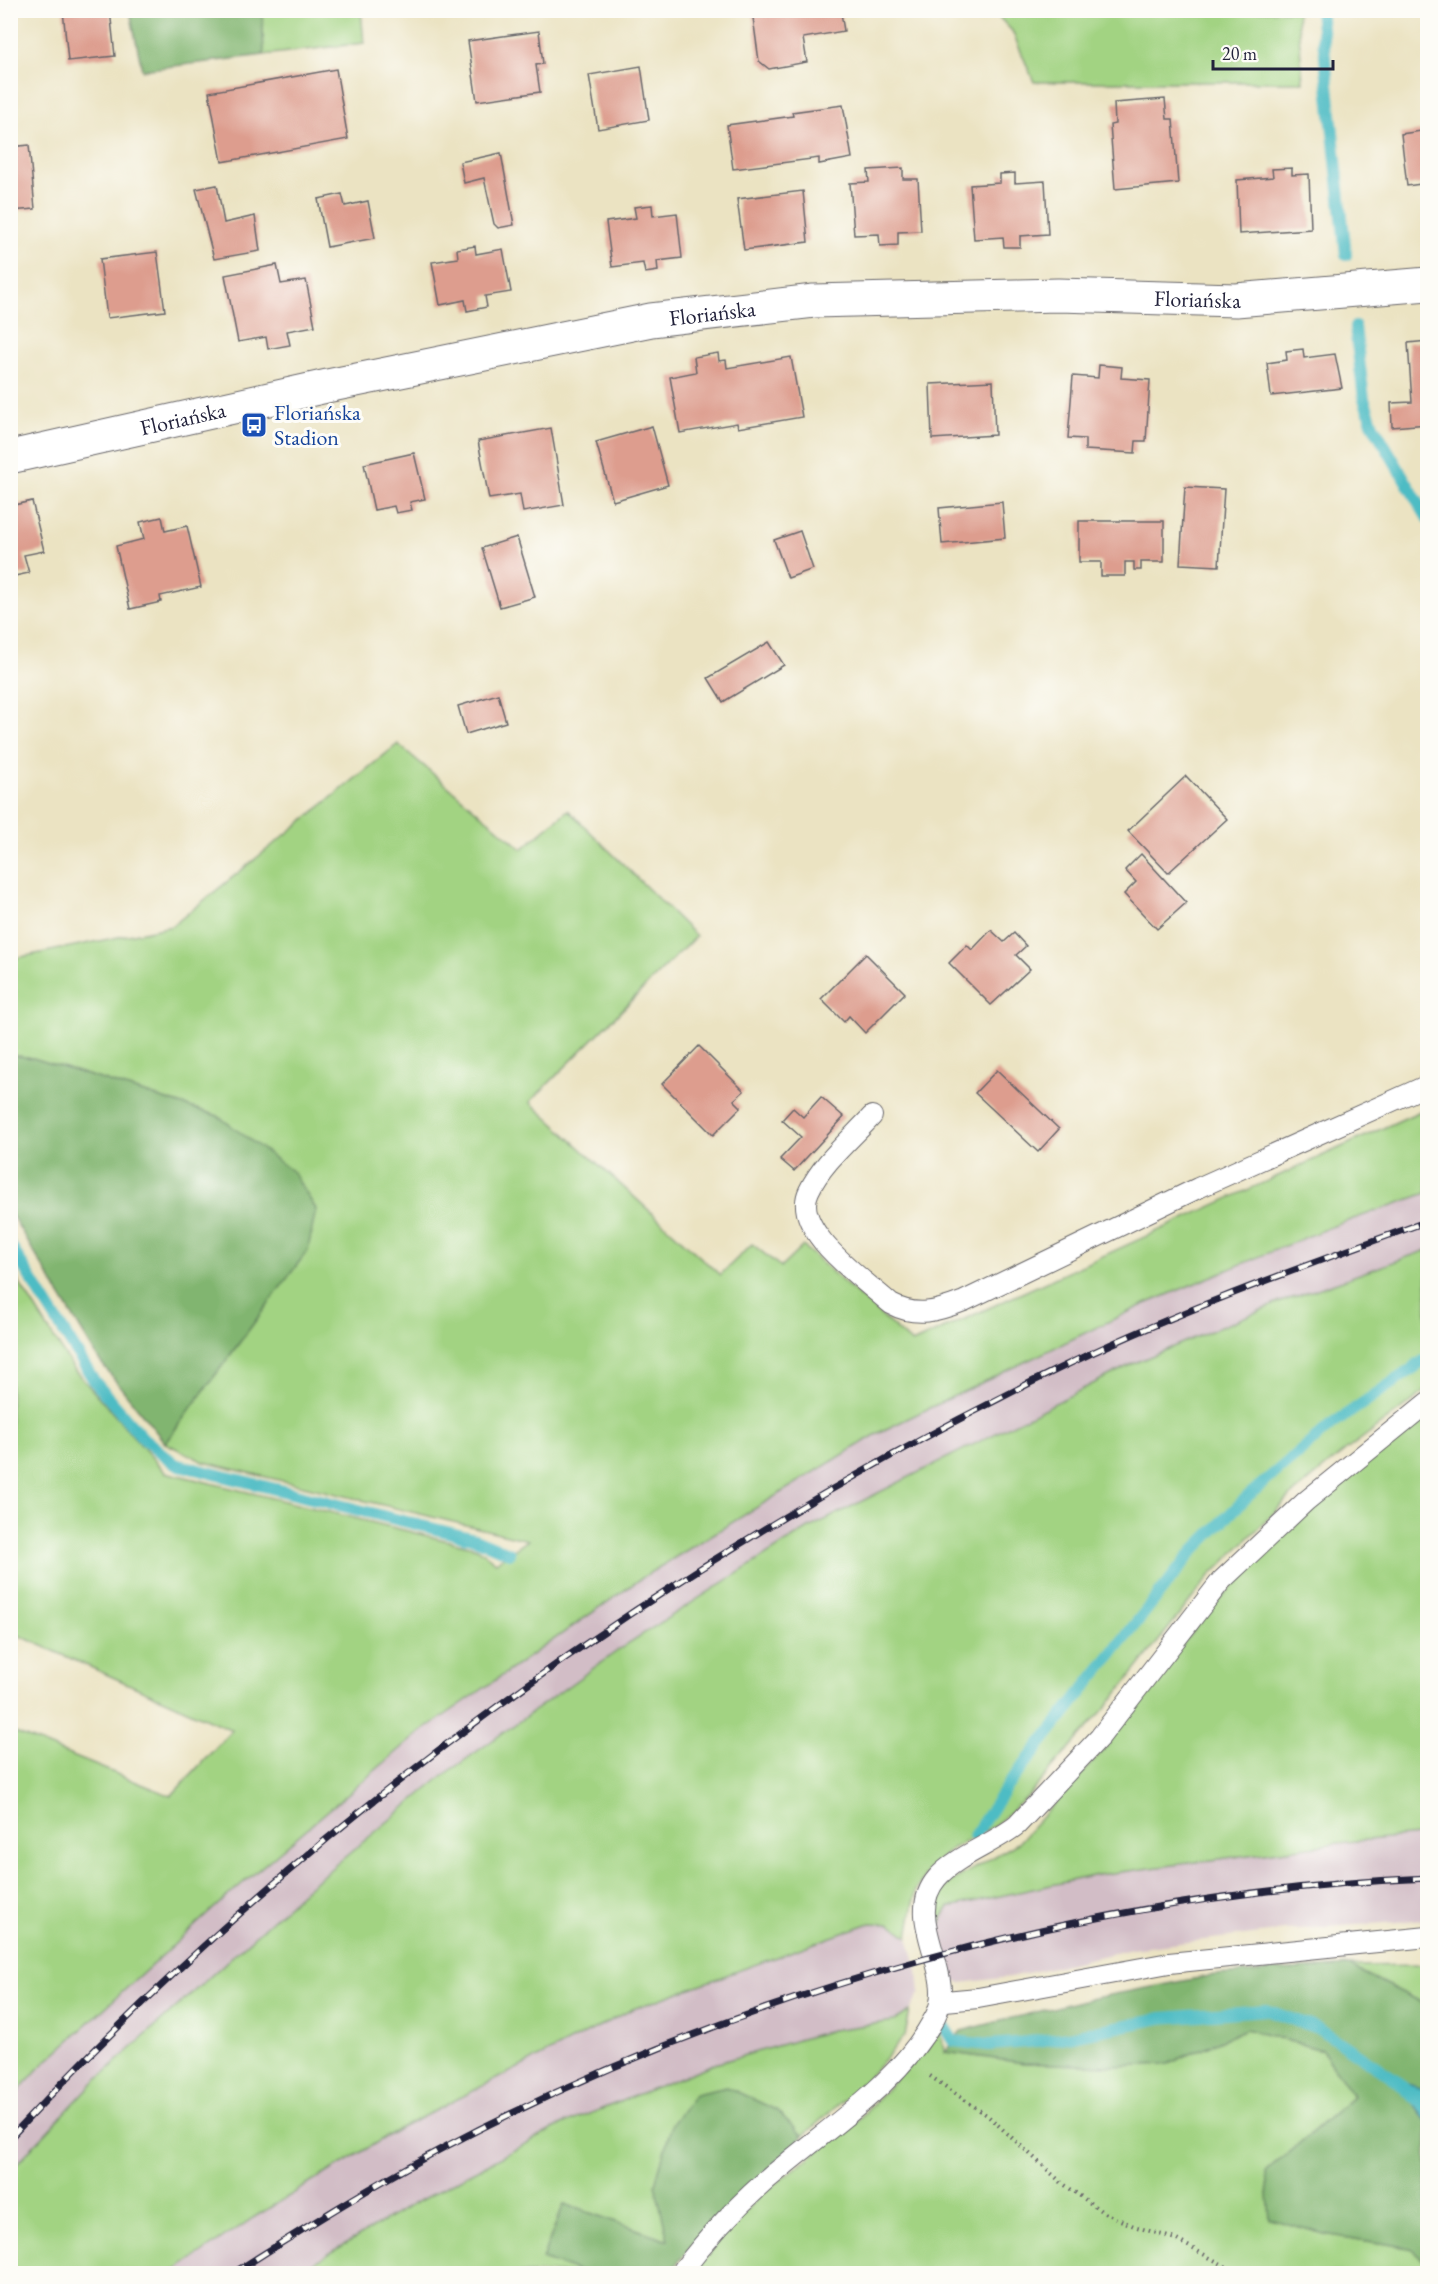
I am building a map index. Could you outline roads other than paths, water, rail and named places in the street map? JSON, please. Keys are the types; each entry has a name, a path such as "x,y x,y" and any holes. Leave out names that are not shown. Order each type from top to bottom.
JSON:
{"street":[{"name":"Floriańska","path":"10,458 327,386 651,320 814,301 1058,295 1236,300 1428,284"}],"lane":[{"path":"872,1116 815,1181 806,1200 806,1211 817,1237 891,1304 903,1311 929,1313 964,1301 1198,1188 1428,1085"},
{"path":"680,2274 701,2246 784,2164 852,2112 905,2058 936,2016 941,2001 941,1986 926,1921 926,1903 936,1879 945,1870 1002,1838 1017,1826 1100,1737 1221,1581 1306,1501 1428,1402"},
{"path":"945,2001 978,1998 1169,1963 1428,1937"}],"water":[{"path":"1396,2080 1427,2090 1427,2122"}],"waterway":[{"path":"1320,10 1346,255"},
{"path":"1355,327 1364,399 1373,425 1428,519"},
{"path":"10,1245 95,1382 143,1438 175,1464 475,1539 509,1553"},
{"path":"974,1836 1005,1789 1193,1551 1248,1496 1330,1426 1428,1358"},
{"path":"945,2028 953,2041 989,2045 1068,2037 1161,2018 1266,2010 1320,2029 1396,2080 1428,2110"}],"railway":[{"path":"10,2138 124,2021 243,1910 368,1805 497,1706 631,1614 768,1527 910,1446 1054,1371 1192,1310 1428,1221"},
{"path":"232,2274 414,2164 555,2093 674,2043 795,1998 920,1960 1046,1929 1174,1905 1301,1888 1428,1878"}],"place":[{"name":"Floriańska Stadion","path":"254,425"}]}
